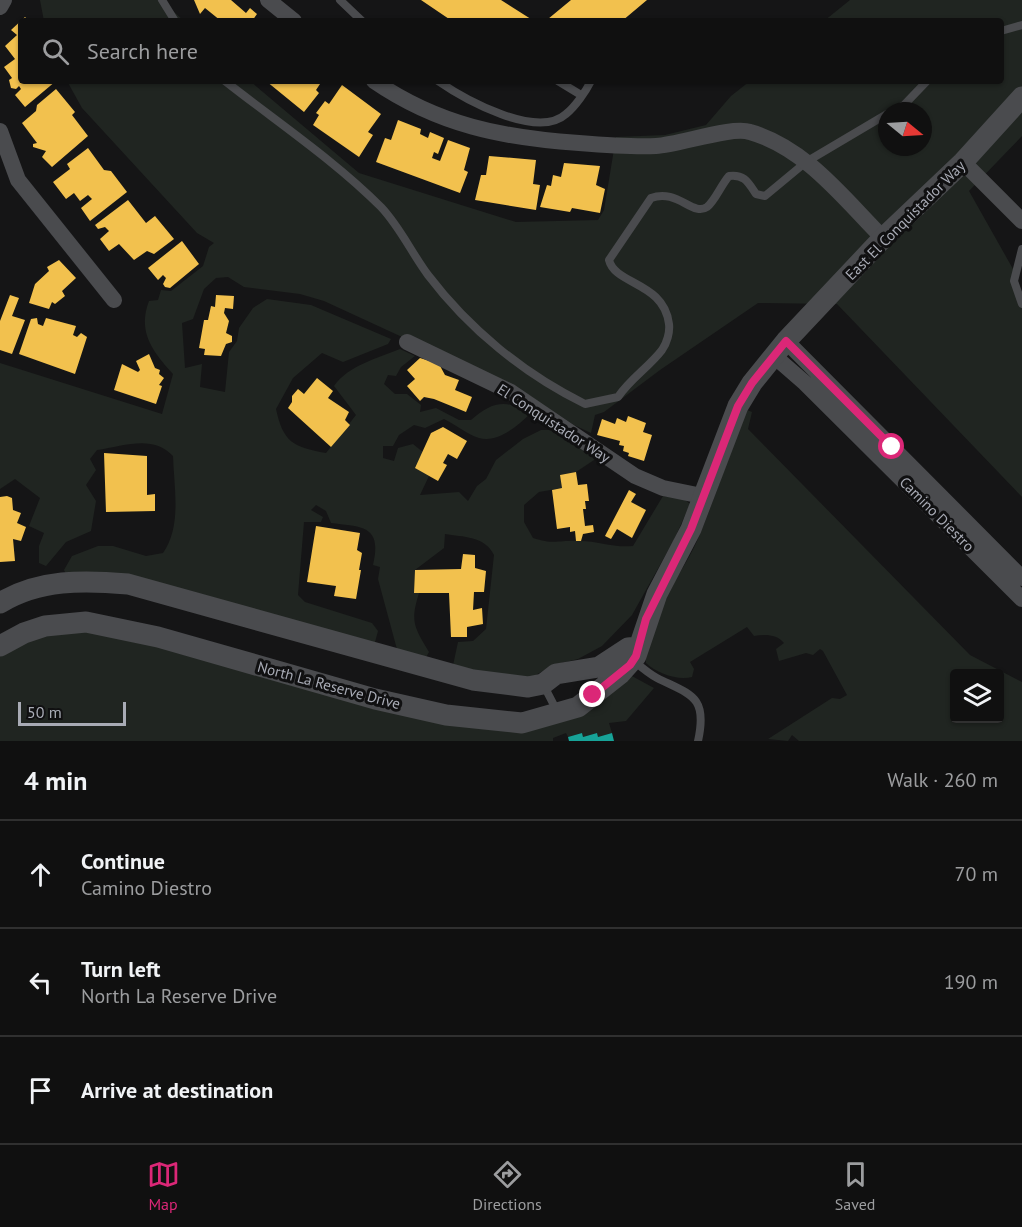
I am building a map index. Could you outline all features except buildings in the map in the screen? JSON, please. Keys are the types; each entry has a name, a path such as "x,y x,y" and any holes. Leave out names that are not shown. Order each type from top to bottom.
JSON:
{"street":[{"path":"0,6 4,0"},
{"path":"268,0 290,18"},
{"path":"378,84 401,100 456,124 523,139 658,146 747,131 777,143 806,162 883,238"},
{"name":"East El Conquistador Way","path":"780,348 883,238 963,162 1022,97"},
{"path":"0,131 18,180 114,300"},
{"path":"963,162 1022,221"},
{"name":"El Conquistador Way","path":"407,342 511,392 635,476 663,488 702,496"},
{"path":"635,654 657,594 691,529 738,406 780,348"},
{"name":"Camino Diestro","path":"780,348 1022,578"},
{"name":"Camino Diestro","path":"780,348 805,383 1022,599"},
{"name":"North La Reserve Drive","path":"0,603 11,596 48,585 89,580 128,584 473,680 528,687 543,684 556,674 588,682"},
{"name":"North La Reserve Drive","path":"0,646 24,633 45,626 86,622 158,637 375,699 446,715 522,723 578,707 588,682 599,667 628,648 635,654"}],"lane":[{"path":"162,0 173,18"},
{"path":"340,0 359,18"},
{"path":"1004,30 1022,25"},
{"path":"229,84 355,183 381,207 396,224 428,275 501,352 585,404 618,397 629,380 663,348 669,330 668,313 656,296 617,273 611,267 609,260 651,198 661,194 680,198 690,208 701,210 708,206 729,176 738,175 746,178 756,194 765,196 806,162 878,119"},
{"path":"443,84 484,107 506,116 534,122 555,120 566,115 589,84"},
{"path":"563,84 581,95"},
{"path":"907,102 924,84"},
{"path":"1022,249 1014,281 1022,304"},
{"path":"635,654 655,677 684,689 692,695 700,711 698,741"},
{"path":"543,684 558,714"}],"shaded area":[{"path":"40,0 161,0 181,18 43,18"},
{"path":"850,0 1022,0 1022,136 969,191 1013,269 1022,302 1022,497 837,304 758,303 660,370 604,412 595,415 591,433 574,425 530,396 324,301 300,294 244,287 228,277 216,278 204,289 193,319 182,323 185,368 202,364 200,387 225,392 229,352 237,341 239,328 253,308 267,299 311,305 391,339 388,344 343,362 322,353 293,378 276,409 286,436 298,445 326,453 356,415 334,386 355,368 400,349 415,356 401,367 396,376 388,375 384,384 395,394 407,394 421,405 420,412 436,408 459,420 471,420 485,409 506,404 530,414 507,432 494,438 475,437 444,419 425,428 414,425 399,435 393,446 383,446 383,458 394,461 398,448 413,444 424,453 415,467 429,476 420,495 459,492 468,501 477,486 486,479 496,460 523,439 541,430 556,430 597,458 576,472 560,475 562,488 539,492 524,505 524,522 533,538 552,542 587,541 633,546 663,496 684,499 690,504 674,540 632,615 602,646 578,659 553,665 529,679 452,670 458,642 473,641 486,629 494,555 485,544 479,541 445,534 444,548 415,570 414,593 419,593 415,624 429,652 425,659 398,653 378,579 380,567 373,565 375,543 372,536 361,528 331,523 326,511 316,505 311,510 323,517 321,522 304,522 298,595 305,602 372,623 378,631 374,646 67,576 64,570 72,556 98,546 113,546 146,556 163,553 173,531 175,519 173,456 165,449 147,443 97,450 90,459 96,470 86,485 96,501 91,531 66,542 46,566 39,563 39,546 44,533 29,526 40,498 15,479 0,489 0,363 162,414 173,374 153,349 146,332 145,322 149,301 158,300 161,290 171,291 203,266 209,247 214,243 197,233 82,108 69,84 254,84 359,173 516,222 598,220 604,210 616,137 665,135 706,125 731,96 746,84 1004,84 1004,18 828,18"},
{"path":"747,410 752,412 748,429 970,655 997,669 950,669 950,723 1004,723 1004,673 1022,682 1022,741 799,741 792,735 788,741 768,739 832,698 840,699 847,695 823,651 820,649 813,655 806,653 779,661 776,649 784,643 770,635 754,636 747,627 690,662 694,669 692,677 680,678 655,670 646,663 651,628 666,596 693,550"},
{"path":"79,625 528,726 630,675 654,688 626,721 609,723 612,733 598,737 597,733 583,737 582,733 568,737 566,733 553,738 553,741 0,741 0,650"}],"route":[{"path":"593,695 630,665 636,656 646,619 691,529 738,406 752,383 786,341 892,447"}]}
